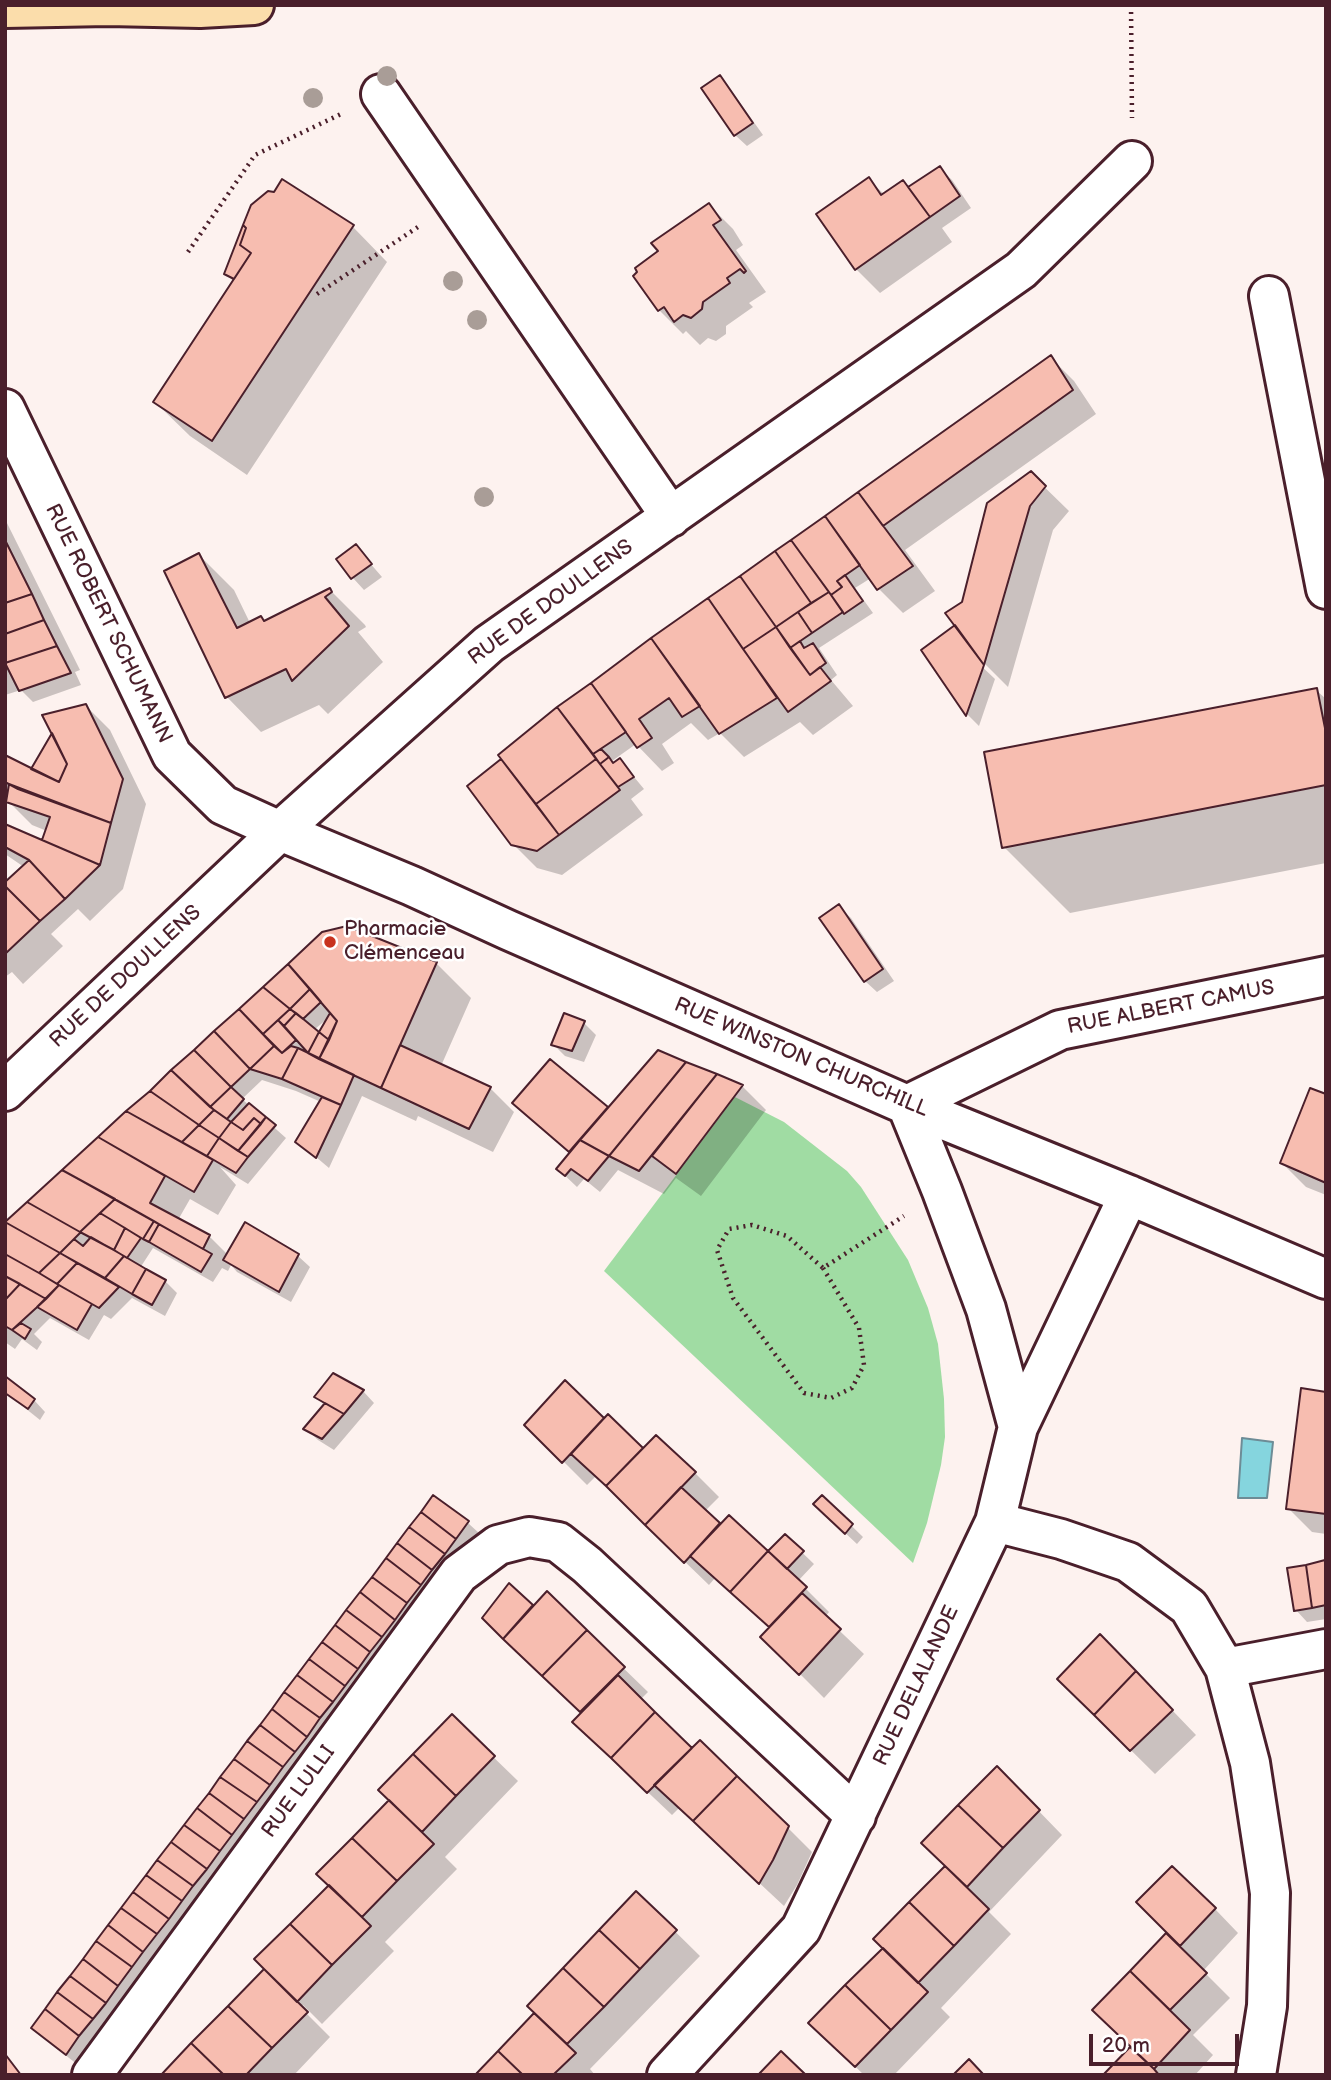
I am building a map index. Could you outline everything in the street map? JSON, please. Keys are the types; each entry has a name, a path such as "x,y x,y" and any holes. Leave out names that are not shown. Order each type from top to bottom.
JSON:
{"main road":[{"path":"5,8 200,8 254,5"}],"street":[{"path":"381,94 671,517"},
{"name":"RUE DE DOULLENS","path":"5,1090 280,831 489,644 1021,270 1132,161"},
{"path":"1269,296 1326,589"},
{"name":"RUE ROBERT SCHUMANN","path":"5,409 172,755 223,805 280,831"},
{"name":"RUE WINSTON CHURCHILL","path":"280,831 412,886 907,1105 1326,1279"},
{"name":"RUE ALBERT CAMUS","path":"907,1105 1060,1030 1326,976"},
{"path":"907,1105 986,1309 1018,1427"},
{"name":"RUE DELALANDE","path":"667,2075 801,1929 995,1521 1018,1427 1129,1195"},
{"path":"995,1521 1061,1539 1128,1562 1189,1607 1225,1668 1250,1763 1270,1893 1267,2006 1256,2075"},
{"name":"RUE LULLI","path":"92,2075 459,1574 498,1545 529,1536 558,1542 587,1565 856,1816"},
{"path":"1225,1668 1326,1649"}],"path":[{"path":"1131,5 1132,161"},
{"path":"188,252 255,155 381,94"},
{"path":"317,294 455,202"},
{"path":"823,1268 942,1191"},
{"path":"752,1225 787,1236 823,1268 859,1328 864,1365 852,1388 831,1398 804,1393 733,1298 717,1250 729,1229 752,1225"}],"green space":[{"path":"735,1097 784,1122 847,1171 861,1187 908,1260 928,1308 938,1344 945,1437 927,1523 913,1563 604,1271"}],"water":[{"path":"1242,1438 1273,1442 1267,1498 1238,1498"}],"building":[{"path":"720,75 753,123 734,136 701,88"},
{"path":"940,166 960,196 930,217 908,187"},
{"path":"869,177 881,195 903,180 930,217 855,270 816,214"},
{"path":"282,179 354,225 212,441 153,402 251,253 240,245 246,228 243,225 251,205 268,191 274,192"},
{"path":"709,203 721,220 713,225 746,271 744,273 740,269 727,278 730,283 703,302 702,309 691,318 683,315 674,322 664,307 658,311 633,276 637,272 635,268 658,251 651,243"},
{"path":"243,225 246,228 240,245 251,253 234,279 224,274"},
{"path":"1051,355 1073,390 883,526 858,492"},
{"path":"1031,471 1046,486 1030,506 984,665 945,613 962,602 987,503"},
{"path":"858,492 913,566 877,590 825,516"},
{"path":"825,516 860,565 837,581 842,587 831,595 791,540"},
{"path":"5,540 32,594 5,603"},
{"path":"791,540 829,592 811,603 775,551"},
{"path":"356,544 372,564 351,579 336,559"},
{"path":"775,551 811,603 776,627 740,576"},
{"path":"199,553 237,628 261,616 264,621 330,588 332,592 325,597 349,626 292,681 286,669 225,698 164,571"},
{"path":"845,575 863,601 844,614 831,595 842,587 837,581"},
{"path":"740,576 776,627 743,649 708,598"},
{"path":"829,592 843,612 812,633 798,612"},
{"path":"32,594 44,620 5,634 5,603"},
{"path":"708,598 777,698 719,734 651,638"},
{"path":"798,612 812,633 790,648 776,627"},
{"path":"44,620 57,646 5,663 5,634"},
{"path":"955,625 984,665 966,716 921,650"},
{"path":"776,627 810,675 820,667 831,681 788,712 743,649"},
{"path":"651,638 700,706 682,717 669,698 639,719 652,738 637,748 591,683"},
{"path":"800,641 804,648 813,643 826,663 810,675 790,648"},
{"path":"57,646 71,673 19,691 5,663"},
{"path":"591,683 626,732 593,754 557,707"},
{"path":"1317,688 1326,733 1326,785 1002,848 984,752"},
{"path":"86,704 123,779 111,823 5,782 5,755 59,782 67,764 42,715"},
{"path":"557,707 596,759 536,804 498,755"},
{"path":"52,733 67,764 59,782 31,769"},
{"path":"601,749 609,757 600,764 593,754"},
{"path":"609,757 613,763 620,758 634,777 618,787 600,764"},
{"path":"501,759 559,835 537,851 511,845 467,786"},
{"path":"596,759 620,790 559,835 536,804"},
{"path":"9,784 111,823 100,865 42,840 50,817 6,802"},
{"path":"5,824 100,865 65,899 29,860 5,847"},
{"path":"29,860 65,899 40,921 5,886 5,882"},
{"path":"5,886 40,921 5,954"},
{"path":"839,904 883,969 864,982 819,918"},
{"path":"347,926 437,962 381,1088 319,1059 337,1021 288,964 322,932"},
{"path":"288,964 310,989 290,1009 263,987"},
{"path":"263,987 290,1009 263,1034 239,1009"},
{"path":"310,989 321,1002 303,1019 290,1009"},
{"path":"239,1009 274,1046 250,1069 214,1031"},
{"path":"290,1009 296,1013 284,1026 278,1020"},
{"path":"296,1013 319,1032 308,1053 284,1026"},
{"path":"330,1013 337,1021 329,1040 319,1032"},
{"path":"564,1013 585,1021 572,1051 551,1045"},
{"path":"278,1020 296,1040 282,1053 263,1034"},
{"path":"214,1031 250,1069 231,1087 194,1050"},
{"path":"319,1032 329,1040 319,1059 308,1053"},
{"path":"400,1045 491,1087 469,1129 381,1088"},
{"path":"274,1046 282,1053 291,1046 298,1048 282,1079 250,1069"},
{"path":"298,1048 354,1075 341,1105 282,1079"},
{"path":"194,1050 231,1087 210,1107 171,1070"},
{"path":"658,1050 686,1062 609,1156 580,1140"},
{"path":"550,1059 608,1107 569,1152 512,1103"},
{"path":"686,1062 717,1074 639,1171 609,1156"},
{"path":"171,1070 214,1110 199,1125 150,1091"},
{"path":"717,1074 743,1085 676,1174 652,1156"},
{"path":"231,1087 244,1099 227,1119 210,1107"},
{"path":"1310,1088 1326,1094 1326,1183 1280,1163"},
{"path":"150,1091 199,1125 182,1142 126,1111"},
{"path":"322,1097 341,1105 316,1158 295,1142"},
{"path":"249,1103 266,1117 261,1124 254,1118 243,1130 231,1122"},
{"path":"214,1110 231,1122 219,1138 199,1125"},
{"path":"126,1111 213,1160 194,1192 98,1137"},
{"path":"266,1117 276,1125 248,1157 238,1151"},
{"path":"254,1118 261,1124 238,1151 219,1138 231,1122 243,1130"},
{"path":"199,1125 219,1138 207,1156 182,1142"},
{"path":"98,1137 165,1176 150,1203 210,1235 203,1249 62,1170"},
{"path":"219,1138 248,1157 236,1173 207,1156"},
{"path":"580,1140 609,1156 588,1181 571,1169 565,1176 556,1169"},
{"path":"62,1170 115,1199 80,1232 27,1202"},
{"path":"115,1199 154,1221 143,1239 100,1213"},
{"path":"27,1202 81,1232 60,1253 5,1222"},
{"path":"100,1213 125,1228 114,1250 80,1232"},
{"path":"154,1221 159,1224 149,1242 143,1239"},
{"path":"5,1222 60,1253 39,1273 5,1254"},
{"path":"245,1222 299,1254 279,1292 223,1260"},
{"path":"159,1224 212,1254 201,1272 149,1242"},
{"path":"125,1228 141,1238 127,1258 114,1250"},
{"path":"91,1237 124,1256 105,1278 60,1253 74,1239 83,1246"},
{"path":"60,1253 77,1263 57,1284 39,1273"},
{"path":"5,1254 59,1285 46,1299 5,1276"},
{"path":"124,1256 146,1269 132,1294 105,1278"},
{"path":"77,1263 119,1287 99,1308 57,1284"},
{"path":"146,1269 166,1280 152,1305 132,1294"},
{"path":"5,1276 20,1284 5,1300"},
{"path":"20,1284 46,1299 12,1330 5,1326 5,1300"},
{"path":"59,1285 92,1304 77,1330 37,1307"},
{"path":"21,1323 31,1329 25,1339 12,1330"},
{"path":"333,1373 364,1390 344,1414 314,1397"},
{"path":"5,1376 35,1399 28,1409 5,1393"},
{"path":"565,1380 604,1418 562,1463 524,1425"},
{"path":"1301,1388 1326,1392 1326,1514 1286,1509"},
{"path":"325,1403 344,1414 322,1439 303,1429"},
{"path":"608,1414 643,1448 606,1486 571,1454"},
{"path":"656,1435 696,1472 645,1525 606,1486"},
{"path":"681,1487 720,1523 684,1563 645,1525"},
{"path":"433,1495 469,1521 456,1539 421,1512"},
{"path":"822,1495 853,1524 845,1534 813,1504"},
{"path":"421,1512 456,1539 445,1554 409,1527"},
{"path":"729,1515 768,1551 730,1592 690,1556"},
{"path":"409,1527 445,1554 432,1570 397,1543"},
{"path":"785,1534 804,1551 787,1569 768,1551"},
{"path":"397,1543 432,1570 421,1585 386,1558"},
{"path":"768,1551 807,1587 769,1627 730,1592"},
{"path":"386,1558 421,1585 407,1603 372,1577"},
{"path":"1325,1560 1326,1605 1312,1608 1306,1565"},
{"path":"1306,1565 1312,1608 1294,1611 1287,1568"},
{"path":"372,1577 407,1603 395,1620 360,1592"},
{"path":"509,1583 533,1605 503,1639 482,1618"},
{"path":"547,1591 587,1630 542,1676 503,1639"},
{"path":"360,1592 395,1620 382,1637 346,1610"},
{"path":"802,1593 841,1629 799,1675 760,1637"},
{"path":"346,1610 382,1637 370,1652 335,1625"},
{"path":"335,1625 370,1652 358,1669 322,1642"},
{"path":"587,1630 625,1667 580,1712 542,1676"},
{"path":"1100,1634 1136,1671 1094,1715 1057,1679"},
{"path":"322,1642 358,1669 345,1686 309,1659"},
{"path":"309,1659 345,1686 333,1702 297,1675"},
{"path":"1136,1671 1173,1710 1130,1751 1094,1715"},
{"path":"297,1675 333,1702 320,1718 284,1692"},
{"path":"618,1675 655,1712 611,1758 572,1722"},
{"path":"284,1692 320,1718 307,1737 272,1709"},
{"path":"272,1709 307,1737 295,1752 260,1725"},
{"path":"655,1712 692,1748 647,1793 611,1758"},
{"path":"452,1714 495,1756 456,1796 413,1754"},
{"path":"260,1725 295,1752 283,1767 247,1741"},
{"path":"700,1740 737,1776 693,1821 654,1785"},
{"path":"247,1741 283,1767 270,1785 234,1759"},
{"path":"413,1754 456,1796 422,1832 378,1790"},
{"path":"234,1759 270,1785 257,1802 220,1777"},
{"path":"997,1766 1040,1810 1003,1848 958,1805"},
{"path":"737,1776 789,1826 759,1884 693,1821"},
{"path":"220,1777 257,1802 244,1819 209,1793"},
{"path":"209,1793 244,1819 232,1835 197,1808"},
{"path":"389,1800 434,1844 397,1881 352,1838"},
{"path":"958,1805 1003,1848 967,1887 921,1843"},
{"path":"197,1808 232,1835 220,1851 184,1825"},
{"path":"184,1825 220,1851 207,1869 171,1842"},
{"path":"352,1838 397,1881 362,1917 316,1874"},
{"path":"171,1842 207,1869 193,1886 157,1860"},
{"path":"157,1860 193,1886 182,1901 146,1875"},
{"path":"945,1866 989,1909 954,1946 909,1902"},
{"path":"1172,1866 1216,1908 1180,1946 1136,1902"},
{"path":"146,1875 182,1901 169,1919 133,1892"},
{"path":"329,1885 371,1926 332,1965 290,1924"},
{"path":"636,1891 677,1930 640,1969 599,1930"},
{"path":"133,1892 169,1919 157,1934 121,1908"},
{"path":"909,1902 954,1946 918,1983 873,1939"},
{"path":"121,1908 157,1934 143,1952 108,1925"},
{"path":"290,1924 332,1965 297,2002 254,1959"},
{"path":"108,1925 143,1952 132,1967 96,1941"},
{"path":"599,1930 640,1969 604,2007 563,1968"},
{"path":"1166,1933 1207,1973 1170,2010 1130,1971"},
{"path":"96,1941 132,1967 118,1986 83,1959"},
{"path":"883,1948 928,1992 891,2030 845,1985"},
{"path":"83,1959 118,1986 106,2003 70,1976"},
{"path":"563,1968 604,2007 567,2044 527,2006"},
{"path":"264,1969 308,2012 272,2048 228,2006"},
{"path":"1130,1971 1190,2030 1154,2069 1092,2010"},
{"path":"70,1976 106,2003 93,2019 57,1992"},
{"path":"845,1985 891,2030 855,2067 808,2023"},
{"path":"57,1992 93,2019 79,2036 45,2009"},
{"path":"228,2006 272,2048 246,2075 224,2075 191,2043"},
{"path":"45,2009 79,2036 66,2055 31,2028"},
{"path":"534,2013 576,2053 553,2075 523,2075 498,2051"},
{"path":"191,2043 224,2075 161,2075"},
{"path":"1130,2047 1154,2069 1159,2075 1103,2075"},
{"path":"498,2051 523,2075 475,2075"},
{"path":"781,2051 806,2075 758,2075"},
{"path":"5,2054 21,2075 5,2075"},
{"path":"969,2059 982,2075 953,2075"}],"place":[{"name":"Pharmacie Clémenceau","path":"330,942"}]}
